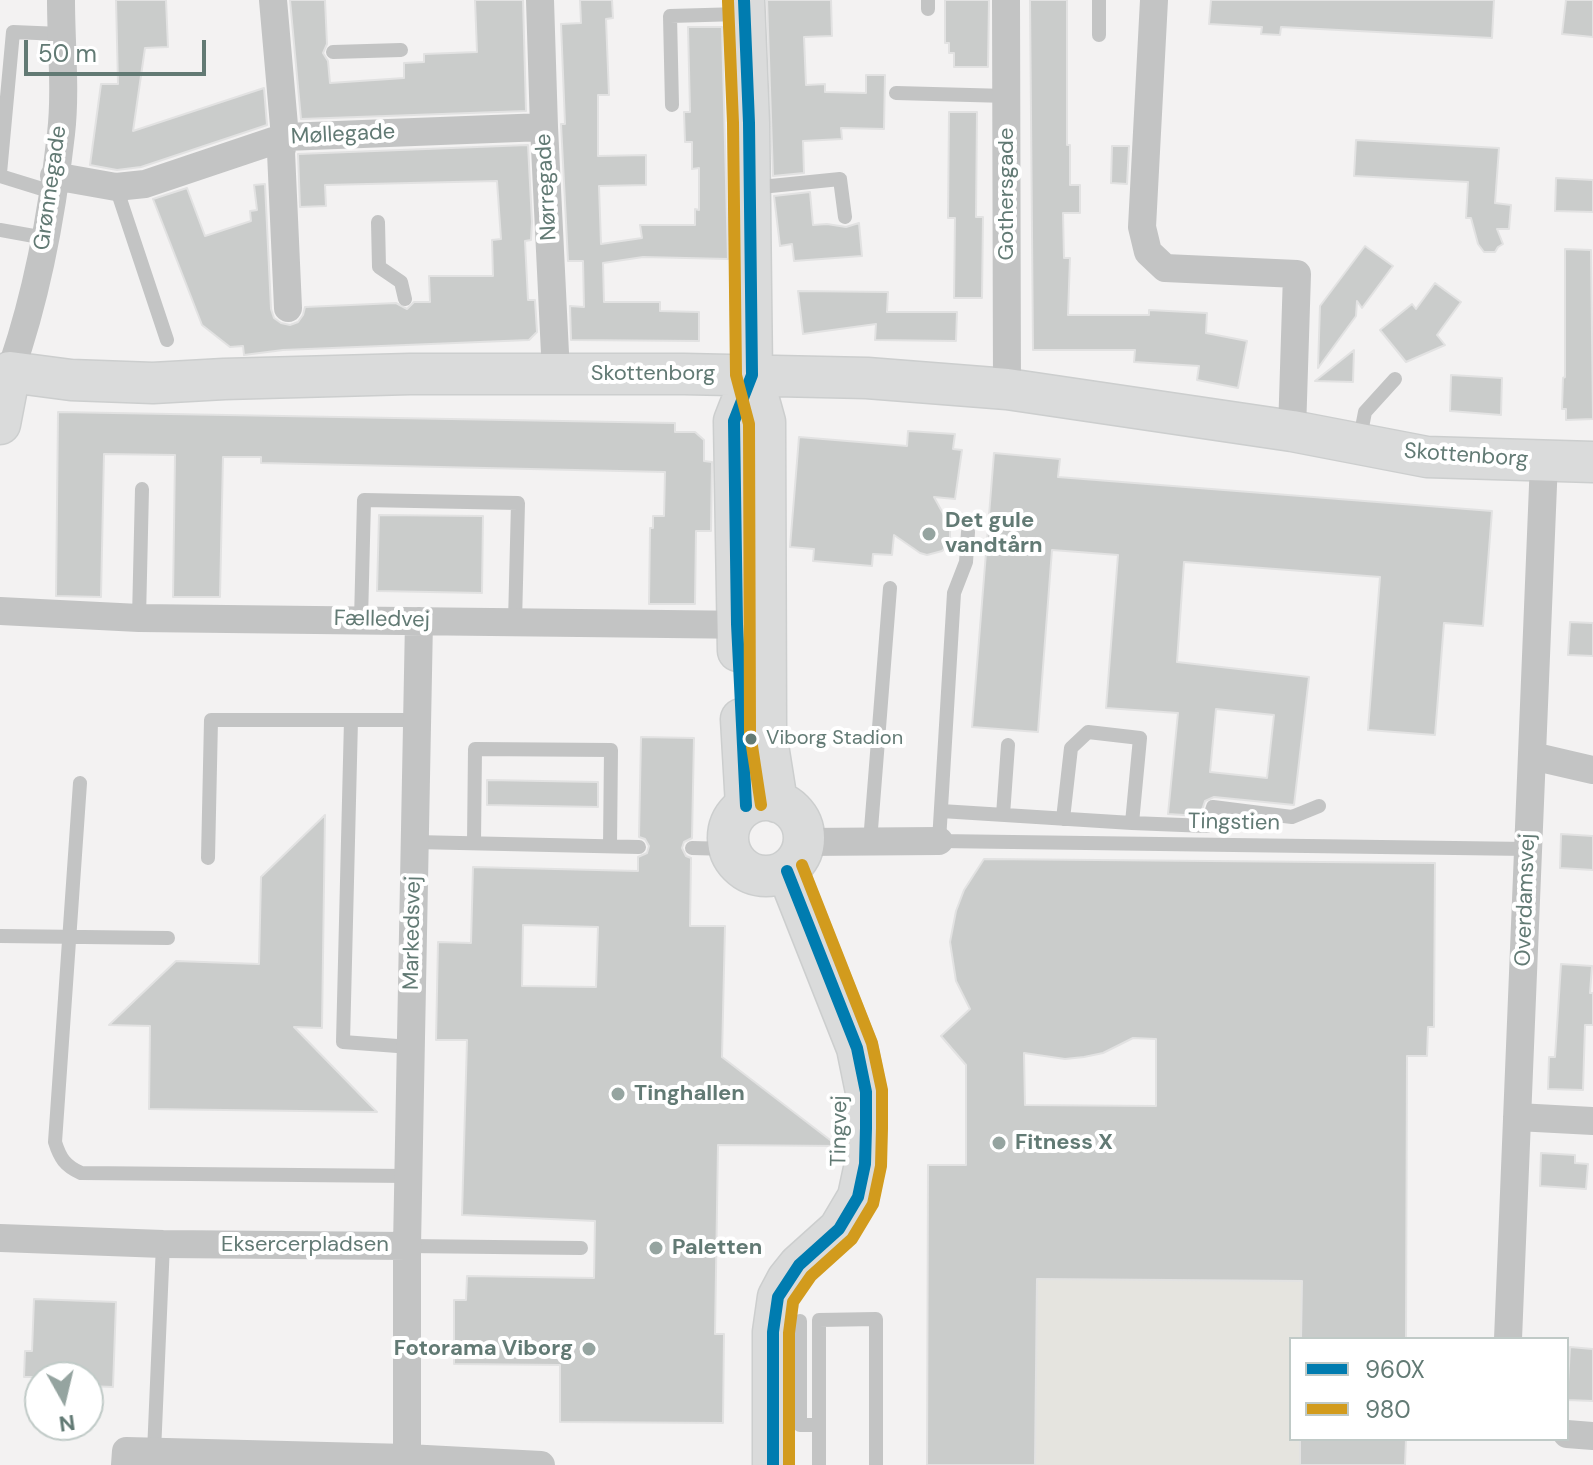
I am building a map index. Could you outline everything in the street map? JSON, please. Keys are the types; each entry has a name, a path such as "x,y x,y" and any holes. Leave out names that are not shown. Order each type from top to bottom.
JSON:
{"street":[{"name":"Grønnegade","path":"5,372 26,326 45,238 61,132 61,0"},
{"path":"273,0 281,54 285,137 281,152 288,308"},
{"name":"Nørregade","path":"540,0 556,374"},
{"name":"Gothersgade","path":"1006,0 1007,389"},
{"path":"1154,0 1142,227 1148,252 1165,268 1297,274 1292,431"},
{"path":"744,7 752,375 734,421 750,625 766,733 761,804"},
{"name":"Møllegade","path":"53,184 116,187 145,184 285,137 544,127"},
{"name":"Skottenborg","path":"5,372 71,380 153,383 410,367 556,374 867,378 1007,389 1292,431 1427,457 1593,462"},
{"path":"0,424 5,372"},
{"name":"Overdamsvej","path":"1508,1337 1544,461"},
{"name":"Fælledvej","path":"0,611 139,618 750,625"},
{"name":"Markedsvej","path":"407,1246 419,621"},
{"path":"1532,756 1593,770"},
{"path":"784,863 803,828 789,807 761,804 733,820 729,829 710,848 741,867 784,863 870,842 939,841"},
{"name":"Tingvej","path":"748,1465 751,1292 785,1245 822,1213 836,1186 842,1151 842,1092 784,863"},
{"name":"Tingvej","path":"773,1465 773,1332 778,1297 787,1280 839,1229 854,1204 863,1181 866,1128 866,1092 857,1048 784,863"},
{"path":"1517,1117 1593,1121"},
{"name":"Eksercerpladsen","path":"0,1238 163,1244 407,1246 406,1462"},
{"path":"1569,1434 1593,1436"},
{"path":"125,1465 126,1451 541,1465"}],"lane":[{"path":"1099,0 1099,35"},
{"path":"672,105 670,16 744,7"},
{"path":"53,184 0,175 13,32 61,34"},
{"path":"333,52 401,50"},
{"path":"896,93 1007,96"},
{"path":"750,188 840,179 845,217"},
{"path":"116,187 167,340"},
{"path":"378,222 379,267 401,282 405,299"},
{"path":"0,230 45,238"},
{"path":"1359,444 1365,412 1395,379"},
{"path":"139,618 142,489"},
{"path":"361,620 364,500 518,503 515,622"},
{"path":"939,841 954,593 966,562 968,532"},
{"path":"870,842 890,588"},
{"path":"208,858 211,720 417,720"},
{"path":"351,720 343,1042 411,1047"},
{"path":"1063,819 1071,748 1088,732 1140,738 1132,823"},
{"path":"1003,815 1008,745"},
{"path":"474,843 475,749 611,750 610,846"},
{"path":"80,783 55,1142 67,1167 81,1173 408,1176"},
{"path":"941,811 1207,826 1213,807 1292,817 1319,806"},
{"name":"Tingstien","path":"939,841 1528,849"},
{"path":"415,842 639,847"},
{"path":"0,936 168,938"},
{"path":"154,1452 163,1244"},
{"path":"407,1246 581,1248"},
{"path":"819,1465 819,1320 876,1319 876,1465"},
{"path":"800,1321 800,1425 819,1425"}],"shaded area":[{"path":"1037,1279 1302,1281 1301,1337 1289,1337 1289,1441 1301,1441 1300,1465 1035,1465"}],"building":[{"path":"116,0 166,0 168,47 145,48 133,131 264,88 267,125 141,167 117,170 90,165 101,84 118,84"},
{"path":"290,0 325,0 327,44 323,53 328,61 330,83 404,78 404,63 424,62 424,54 477,52 475,0 523,0 526,111 301,119"},
{"path":"580,0 612,0 613,18 606,19 609,95 598,95 598,156 646,155 646,185 599,186 601,244 642,238 640,225 695,225 695,209 699,210 699,168 692,169 692,142 685,142 684,112 690,112 688,27 722,27 728,259 643,257 603,263 604,302 660,302 660,311 699,312 699,341 571,340 570,306 584,307 583,261 568,261 561,124 565,124 561,24 581,23"},
{"path":"767,0 831,0 832,36 804,37 806,85 825,84 825,92 866,93 866,75 885,75 884,129 841,128 842,139 803,141 804,173 773,176"},
{"path":"945,0 989,0 988,67 954,67 954,53 949,53 949,43 945,43"},
{"path":"1030,0 1067,0 1067,145 1070,145 1070,185 1080,185 1080,213 1063,213 1064,258 1070,258 1068,315 1149,315 1149,310 1207,313 1206,333 1247,341 1238,388 1197,380 1199,366 1134,362 1135,350 1033,350"},
{"path":"1211,0 1494,0 1492,38 1281,27 1280,35 1261,34 1262,27 1209,24"},
{"path":"1566,0 1593,0 1593,37 1562,34"},
{"path":"949,112 977,112 976,217 983,217 982,298 954,298 955,218 948,218"},
{"path":"1356,140 1499,148 1495,203 1511,205 1509,229 1497,229 1503,244 1495,252 1484,252 1478,244 1471,218 1466,218 1468,182 1354,176"},
{"path":"528,145 532,222 531,240 525,241 528,300 535,300 537,332 529,340 283,350 244,355 243,346 230,347 202,325 153,199 187,188 205,236 251,221 250,211 257,210 254,185 265,184 271,309 274,318 281,323 290,325 298,322 305,307 396,303 407,309 414,302 430,302 429,276 493,276 492,240 501,239 497,181 325,185 326,206 300,207 298,154"},
{"path":"1112,146 1129,146 1127,184 1111,183"},
{"path":"1556,178 1593,180 1593,212 1555,211"},
{"path":"810,192 813,225 846,227 859,223 862,256 794,261 792,244 780,246 774,196"},
{"path":"1365,246 1393,266 1362,308 1357,301 1356,316 1318,368 1320,306"},
{"path":"1565,249 1591,250 1593,419 1566,420 1566,409 1562,409"},
{"path":"1435,283 1461,302 1437,335 1445,345 1406,362 1380,330 1412,304 1416,309"},
{"path":"798,291 888,292 887,312 957,312 956,341 875,340 876,324 803,334"},
{"path":"1354,350 1353,382 1315,381"},
{"path":"1451,375 1502,378 1501,415 1450,411"},
{"path":"58,412 675,423 675,432 695,432 704,440 704,461 712,462 711,531 696,531 695,604 649,604 650,528 653,528 653,516 664,516 665,472 261,463 261,457 223,457 220,597 173,597 175,455 104,454 101,597 56,596"},
{"path":"908,431 955,434 953,449 962,450 955,499 934,497 950,526 950,539 942,551 927,555 920,553 894,535 892,555 873,554 872,566 813,561 814,549 790,547 799,437 907,446"},
{"path":"994,453 1060,459 1058,477 1492,511 1483,626 1444,623 1435,735 1368,730 1380,577 1184,562 1177,662 1309,677 1294,805 1214,797 1205,801 1200,816 1168,814 1178,713 1106,708 1118,555 1052,550 1038,732 972,727","holes":["1216,709 1274,715 1267,778 1210,772"]},
{"path":"379,515 483,516 482,593 377,591"},
{"path":"1570,622 1593,623 1593,656 1568,655"},
{"path":"641,737 694,738 692,838 684,842 682,848 691,858 690,926 725,926 722,1057 838,1146 718,1145 715,1334 724,1334 723,1423 560,1422 560,1365 454,1364 454,1300 466,1300 467,1276 594,1278 595,1221 462,1215 467,1040 436,1040 438,942 471,943 473,867 638,871 638,857 647,853 649,846 645,839 639,837","holes":["523,925 598,927 596,987 522,986"]},
{"path":"487,780 598,782 598,807 487,805"},
{"path":"325,815 322,1028 294,1027 377,1112 149,1109 150,1026 109,1025 176,961 259,964 261,877"},
{"path":"1561,834 1593,836 1593,870 1560,868"},
{"path":"984,859 1435,863 1434,1027 1428,1027 1427,1056 1407,1056 1406,1337 1301,1337 1302,1281 1037,1279 1035,1465 927,1465 928,1165 966,1165 966,1065 941,1036 970,1009 956,981 950,942 964,890","holes":["1133,1038 1156,1039 1156,1106 1025,1105 1024,1053 1065,1059 1084,1057 1103,1053"]},
{"path":"1561,964 1592,966 1590,993 1593,993 1593,1025 1585,1025 1583,1090 1548,1089 1549,1057 1555,1057"},
{"path":"1541,1153 1575,1155 1575,1163 1588,1164 1586,1189 1540,1186"},
{"path":"34,1299 116,1302 113,1387 104,1387 104,1361 25,1361 25,1351 32,1351"},
{"path":"1570,1347 1593,1349 1593,1401 1569,1400"},
{"path":"1300,1441 1406,1441 1405,1465 1300,1465"}],"transit line":[{"name":"960X","path":"744,0 752,375 734,421 737,624 746,806"},
{"name":"980","path":"728,1 736,375 749,424 750,733 761,805"},
{"name":"980","path":"789,1465 789,1333 793,1302 811,1276 852,1239 873,1204 881,1166 882,1128 882,1090 872,1043 802,865"},
{"name":"960X","path":"773,1465 773,1332 778,1297 799,1265 839,1229 858,1197 865,1164 866,1128 866,1092 857,1048 787,871"}],"place":[{"name":"Det gule vandtårn","path":"929,534"},
{"name":"Viborg Stadion","path":"751,739"},
{"name":"Tinghallen","path":"618,1094"},
{"name":"Fitness X","path":"999,1143"},
{"name":"Paletten","path":"656,1248"},
{"name":"Fotorama Viborg","path":"589,1349"}]}
